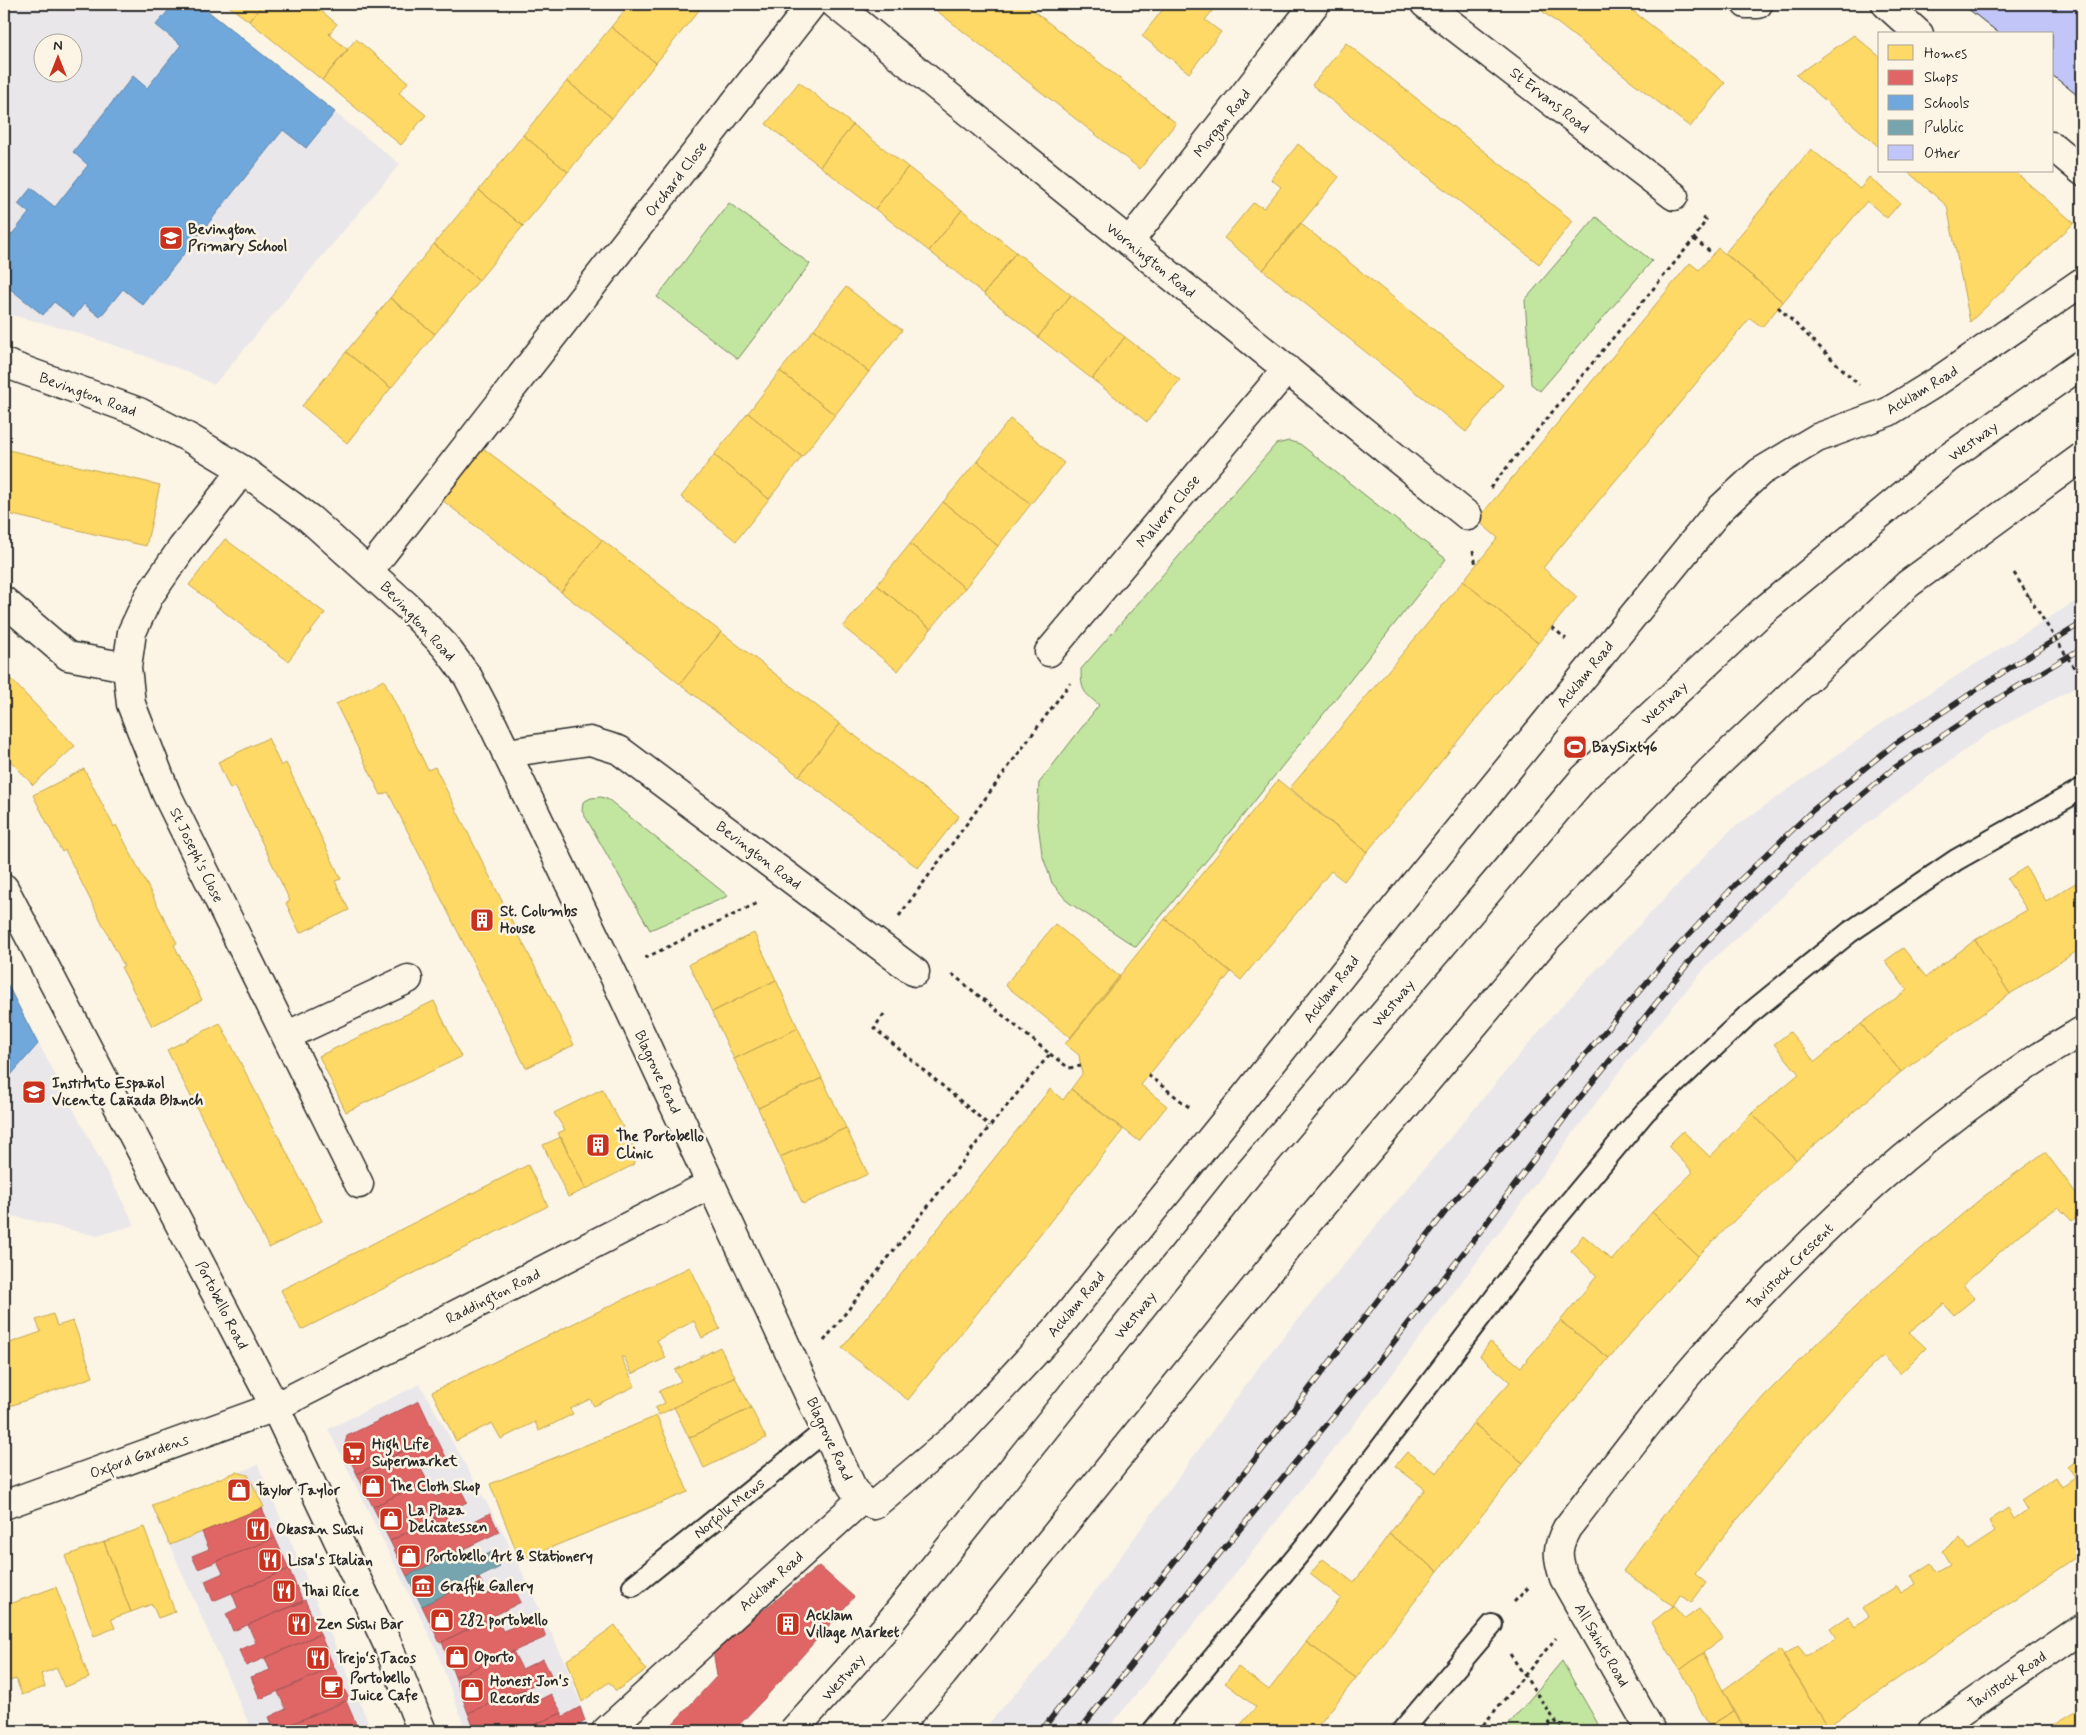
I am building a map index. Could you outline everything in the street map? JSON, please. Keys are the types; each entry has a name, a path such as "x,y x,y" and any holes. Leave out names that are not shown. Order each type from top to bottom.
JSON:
{"main road":[{"name":"Orchard Close","path":"369,570 812,4"},
{"name":"Wornington Road","path":"835,4 1468,516"},
{"name":"Morgan Road","path":"1129,242 1315,4"},
{"name":"St Ervans Road","path":"1425,4 1674,196"},
{"path":"1746,4 1758,4"},
{"path":"1886,4 1917,32"},
{"path":"2054,148 2082,171"},
{"name":"Acklam Road","path":"606,1731 861,1500 874,1505 962,1431 1055,1331 1218,1130 1406,893 1720,509 1760,472 1818,438 1888,412 1935,384 2082,282"},
{"name":"Bevington Road","path":"4,363 139,412 191,439 243,470 310,519 369,570 445,646 468,677 506,753 590,741 619,750 915,972"},
{"name":"Westway","path":"793,1731 887,1626 1248,1174 1584,778 1763,611 1948,458 2082,364"},
{"name":"Malvern Close","path":"1049,652 1287,369"},
{"path":"894,1731 949,1666 1308,1222 1548,937 1709,772 1908,584 2082,457"},
{"name":"St Joseph's Close","path":"243,470 182,548 149,596 132,632 127,667 131,704 166,793 359,1184"},
{"path":"4,601 68,656 127,667"},
{"name":"Blagrove Road","path":"506,753 613,974 799,1373 861,1500"},
{"name":"Portobello Road","path":"4,888 275,1407 387,1643 422,1731"},
{"path":"286,1036 408,979"},
{"name":"Tavistock Crescent","path":"1557,1557 1560,1540 1567,1528 1657,1414 1717,1340 1785,1269 1852,1204 1935,1133 2021,1069 2082,1030"},
{"name":"Raddington Road","path":"275,1407 711,1184"},
{"name":"Oxford Gardens","path":"4,1505 275,1407"},
{"name":"All Saints Road","path":"1557,1557 1564,1578 1580,1608 1651,1731"},
{"name":"Tavistock Road","path":"1932,1731 2082,1628"}],"lane":[{"path":"1153,1731 1317,1532 1548,1228 1645,1112 1749,1014 1850,932 1956,860 2082,789"},
{"name":"Norfolk Mews","path":"633,1586 826,1430"},
{"path":"1402,1731 1492,1626"}],"path":[{"path":"1476,565 1468,516 1694,239 1713,254"},
{"path":"1778,307 1888,412"},
{"path":"2014,573 2082,680"},
{"path":"878,944 1076,675 1049,652"},
{"path":"613,974 798,884"},
{"path":"943,967 1069,1068 1081,1066"},
{"path":"884,1014 874,1028 990,1126"},
{"path":"799,1373 990,1126 1050,1054"},
{"path":"1148,1075 1218,1130"},
{"path":"1557,1557 1492,1626 1562,1731"},
{"path":"1478,1731 1580,1608"},
{"path":"1543,1731 1554,1719"}],"shaded area":[{"name":"Bevington Primary School","path":"18,4 197,4 400,164 214,385 186,371 125,349 65,329 4,313 4,20"},
{"path":"2082,597 2082,684 1989,733 1924,780 1843,842 1711,961 1627,1062 1379,1392 1238,1570 1106,1731 982,1731 1044,1661 1264,1360 1551,1017 1728,832 1888,719"},
{"name":"Instituto Español Vicente Cañada Blanch","path":"4,978 135,1225 97,1236 4,1214"},
{"path":"420,1384 502,1530 564,1660 590,1729 587,1731 466,1731 436,1649 328,1429"},
{"path":"258,1465 372,1731 252,1731 152,1505"}],"green space":[{"path":"729,203 810,264 738,359 657,297"},
{"path":"1596,217 1652,261 1540,391 1531,384 1525,300"},
{"path":"1289,441 1300,444 1446,559 1242,817 1136,947 1068,902 1052,883 1042,854 1037,816 1039,783 1099,705 1089,697 1082,686 1081,669 1276,444"},
{"path":"601,797 609,800 728,896 650,930 582,811 583,802 591,798"},
{"path":"1562,1661 1602,1731 1503,1731"}],"building: Homes":[{"path":"226,4 263,4 249,21"},
{"path":"263,4 313,4 337,24 329,34 348,50 322,80 249,21"},
{"path":"630,4 693,4 700,9 656,63 611,27"},
{"path":"928,4 1025,4 1176,123 1140,169"},
{"path":"1167,4 1218,4 1205,20 1221,32 1189,73 1142,36"},
{"path":"1533,4 1624,4 1725,83 1690,127"},
{"path":"611,27 656,63 612,118 567,81"},
{"path":"1854,35 1878,55 1878,146 1796,75"},
{"path":"356,39 408,82 399,93 426,115 401,145 322,80"},
{"path":"1346,43 1573,221 1539,264 1312,85"},
{"path":"567,81 612,118 568,172 523,135"},
{"path":"799,82 853,125 820,166 766,124"},
{"path":"853,125 908,167 875,209 820,166"},
{"path":"523,135 568,172 523,226 479,190"},
{"path":"1298,144 1339,177 1263,270 1224,238 1253,203 1264,208 1281,187 1271,179"},
{"path":"1811,149 1860,189 1869,177 1900,203 1887,218 1867,201 1783,302 1725,253"},
{"path":"908,167 962,210 929,251 875,209"},
{"path":"1908,172 2015,172 2074,223 1970,322 1947,206"},
{"path":"479,190 523,226 479,280 434,244"},
{"path":"962,210 1016,252 984,294 929,251"},
{"path":"1300,223 1503,385 1466,432 1263,270"},
{"path":"434,244 479,280 435,334 390,298"},
{"path":"1718,248 1783,302 1762,327 1750,318 1543,568 1577,597 1538,643 1463,581 1498,538 1477,520 1690,263 1699,270"},
{"path":"1016,252 1071,295 1038,337 984,294"},
{"path":"846,287 902,330 869,372 814,329"},
{"path":"1071,295 1125,337 1092,379 1038,337"},
{"path":"390,298 435,334 391,388 346,352"},
{"path":"814,329 869,372 835,415 780,371"},
{"path":"1125,337 1180,380 1147,422 1092,379"},
{"path":"346,352 391,388 347,443 302,406"},
{"path":"780,371 835,415 802,457 748,413"},
{"path":"748,413 802,457 769,499 714,455"},
{"path":"1010,419 1064,463 1031,504 977,461"},
{"path":"483,448 602,540 561,592 442,500"},
{"path":"4,449 160,485 146,546 4,513"},
{"path":"714,455 769,499 736,541 681,497"},
{"path":"977,461 1031,504 998,546 943,502"},
{"path":"943,502 998,546 965,588 910,544"},
{"path":"225,539 325,613 288,661 189,585"},
{"path":"602,540 721,632 680,684 561,592"},
{"path":"910,544 965,588 931,629 877,585"},
{"path":"1463,581 1538,643 1367,852 1290,788"},
{"path":"877,585 931,629 898,671 843,627"},
{"path":"721,632 840,724 799,776 680,684"},
{"path":"4,672 75,746 33,785 4,754"},
{"name":"St. Columbs House","path":"384,680 428,770 435,767 574,1045 526,1068 388,792 381,795 336,704"},
{"path":"840,724 959,816 918,868 799,776"},
{"path":"268,738 281,766 286,763 341,879 335,881 349,910 300,933 286,903 290,901 235,786 230,789 218,762"},
{"path":"84,769 114,827 116,825 177,943 174,945 202,1000 152,1026 121,967 124,966 65,850 62,852 33,795"},
{"path":"1278,780 1367,852 1344,881 1331,871 1241,980 1165,919"},
{"path":"2026,867 2046,901 2082,879 2082,948 2010,994 1975,940 2027,910 2007,879"},
{"path":"1165,919 1231,972 1141,1085 1167,1106 1139,1141 1071,1089 1082,1074 1079,1055 1065,1044"},
{"path":"1055,924 1120,977 1071,1038 1005,985"},
{"path":"754,933 776,980 712,1012 689,964"},
{"path":"1975,940 2010,994 1901,1072 1861,1024 1907,990 1885,961 1903,948 1926,977"},
{"path":"776,980 798,1028 734,1059 712,1012"},
{"path":"434,1001 461,1057 346,1112 319,1056"},
{"path":"220,1023 322,1221 269,1248 167,1050"},
{"path":"1861,1024 1901,1072 1796,1160 1752,1113 1799,1074 1774,1044 1790,1032 1815,1062"},
{"path":"798,1028 822,1078 758,1108 734,1059"},
{"path":"822,1078 846,1128 780,1157 758,1108"},
{"name":"The Portobello Clinic","path":"602,1089 637,1153 633,1165 586,1189 558,1133 565,1130 554,1113"},
{"path":"1050,1089 1063,1100 1071,1089 1123,1130 908,1400 842,1348"},
{"path":"1752,1113 1796,1160 1698,1256 1652,1212 1693,1172 1668,1146 1683,1131 1710,1157"},
{"path":"846,1128 868,1174 803,1204 780,1157"},
{"path":"561,1137 586,1189 568,1197 543,1145"},
{"path":"2045,1152 2082,1201 2082,1212 2072,1221 2058,1207 2020,1234 1963,1285 1975,1298 1954,1315 1944,1304 1909,1332 1926,1348 1900,1374 1883,1356 1854,1383 1806,1436 1714,1548 1695,1574 1706,1583 1691,1603 1680,1595 1673,1606 1623,1571 1668,1509 1715,1453 1764,1396 1818,1342 1872,1291 1929,1242 1983,1197"},
{"path":"528,1165 548,1206 301,1330 281,1290"},
{"path":"1652,1212 1698,1256 1609,1358 1560,1321 1597,1276 1571,1251 1583,1235 1612,1260"},
{"path":"690,1267 720,1329 702,1338 694,1321 657,1340 666,1358 632,1374 624,1357 621,1357 635,1386 594,1406 590,1399 570,1409 573,1414 539,1431 535,1422 501,1439 492,1423 456,1441 432,1392"},
{"path":"53,1314 57,1326 73,1321 93,1377 4,1408 4,1345 41,1332 36,1320"},
{"path":"1560,1321 1609,1358 1523,1463 1473,1423 1510,1382 1480,1356 1490,1342 1521,1367"},
{"path":"720,1347 735,1377 659,1415 655,1408 665,1403 659,1391 681,1381 675,1370"},
{"path":"735,1377 751,1408 689,1438 674,1407"},
{"path":"751,1408 766,1438 704,1468 689,1438"},
{"path":"657,1416 688,1492 520,1560 490,1484"},
{"path":"1473,1423 1523,1463 1438,1571 1389,1534 1425,1489 1395,1466 1407,1452 1437,1473"},
{"path":"2082,1456 2082,1553 1828,1726 1783,1656 1798,1646 1806,1656 1837,1638 1830,1628 1848,1616 1855,1627 1869,1617 1862,1608 1897,1586 1901,1593 1916,1584 1912,1576 1931,1564 1936,1572 1950,1564 1942,1551 1960,1538 1968,1550 1995,1532 1989,1521 2008,1508 2014,1519 2027,1510 2021,1500 2056,1477 2062,1487 2075,1478 2068,1467"},
{"path":"236,1472 248,1475 264,1507 170,1545 152,1505"},
{"path":"144,1527 175,1612 158,1618 152,1604 131,1612 104,1542"},
{"path":"1389,1534 1438,1571 1356,1678 1306,1642 1341,1598 1310,1574 1323,1559 1354,1583"},
{"path":"104,1542 131,1612 111,1619 115,1628 94,1636 65,1556"},
{"path":"56,1587 89,1678 64,1687 57,1668 41,1674 45,1687 22,1695 16,1679 6,1682 11,1696 4,1699 4,1606"},
{"path":"1673,1606 1685,1619 1699,1609 1723,1638 1680,1670 1651,1623"},
{"path":"615,1625 646,1670 616,1691 609,1682 582,1702 567,1660"},
{"path":"1306,1642 1356,1678 1314,1731 1235,1731 1256,1707 1225,1683 1238,1667 1269,1690"},
{"path":"1780,1650 1828,1726 1820,1731 1746,1731 1723,1690"},
{"path":"1703,1653 1734,1711 1709,1726 1680,1670"},
{"path":"2082,1706 2082,1731 2041,1731"},
{"path":"1734,1711 1746,1731 1712,1731 1709,1726"}],"building: Shops":[{"path":"419,1401 435,1435 357,1474 344,1448 347,1436"},
{"path":"435,1435 446,1457 421,1469 427,1480 373,1507 357,1474"},
{"path":"427,1480 435,1497 459,1485 467,1502 390,1541 373,1507"},
{"path":"262,1508 275,1538 198,1569 192,1556 209,1549 202,1532"},
{"path":"490,1513 499,1532 407,1576 390,1541 445,1514 453,1532"},
{"path":"275,1538 289,1569 213,1601 205,1581 223,1573 217,1561"},
{"name":"Acklam Village Market","path":"819,1566 854,1597 764,1699 733,1731 666,1731 717,1676 713,1650"},
{"path":"289,1569 303,1602 233,1631 226,1614 238,1608 232,1593"},
{"path":"479,1578 488,1594 511,1583 521,1602 440,1643 422,1606"},
{"path":"305,1600 320,1634 246,1666 239,1650 256,1643 248,1625"},
{"path":"495,1616 503,1631 538,1617 546,1637 455,1677 442,1642"},
{"path":"320,1634 334,1667 260,1699 251,1677 270,1670 265,1658"},
{"path":"513,1651 522,1669 543,1659 552,1677 468,1713 455,1677"},
{"path":"334,1667 349,1699 275,1731 269,1717 286,1709 278,1692"},
{"path":"525,1689 531,1704 551,1694 562,1713 519,1731 475,1731 468,1713"},
{"path":"346,1701 359,1731 295,1731 292,1724"},
{"path":"580,1707 585,1721 570,1731 519,1731 562,1713 562,1717"}],"building: Schools":[{"path":"174,4 199,4 335,112 306,148 283,130 143,305 123,289 100,317 84,304 74,317 54,302 43,315 4,284 4,267 7,263 4,260 4,244 29,213 18,204 31,188 55,207 88,165 73,152 133,76 147,88 181,45 156,25"},
{"path":"4,978 38,1044 4,1083"}],"building: Public":[{"path":"463,1549 471,1562 492,1552 500,1567 422,1606 407,1576"}],"building: Other":[{"path":"1962,4 2082,4 2082,99 2054,77 2054,32 1997,32"}],"railway":[{"path":"1041,1731 1270,1440 1453,1202 1552,1093 1672,953 1735,885 1813,810 1896,743 2014,665 2082,623"},
{"path":"1079,1731 1197,1581 1379,1361 1482,1229 1578,1100 1699,950 1757,889 1809,840 1894,768 2002,696 2082,648"}],"place":[{"name":"Bevington Primary School","path":"171,238"},
{"name":"BaySixty6","path":"1575,747"},
{"name":"St. Columbs House","path":"482,920"},
{"name":"Instituto Español Vicente Cañada Blanch","path":"34,1092"},
{"name":"The Portobello Clinic","path":"598,1145"},
{"name":"High Life Supermarket","path":"354,1453"},
{"name":"The Cloth Shop","path":"373,1486"},
{"name":"Taylor Taylor","path":"239,1490"},
{"name":"La Plaza Delicatessen","path":"391,1519"},
{"name":"Okasan Sushi","path":"258,1529"},
{"name":"Portobello Art & Stationery","path":"409,1556"},
{"name":"Lisa's Italian","path":"270,1560"},
{"name":"Graffik Gallery","path":"423,1586"},
{"name":"Thai Rice","path":"284,1591"},
{"name":"282 portobello","path":"442,1620"},
{"name":"Zen Sushi Bar","path":"299,1624"},
{"name":"Acklam Village Market","path":"788,1624"},
{"name":"Oporto","path":"457,1657"},
{"name":"Trejo‘s Tacos","path":"318,1658"},
{"name":"Portobello Juice Cafe","path":"332,1687"},
{"name":"Honest Jon's Records","path":"472,1690"}]}
